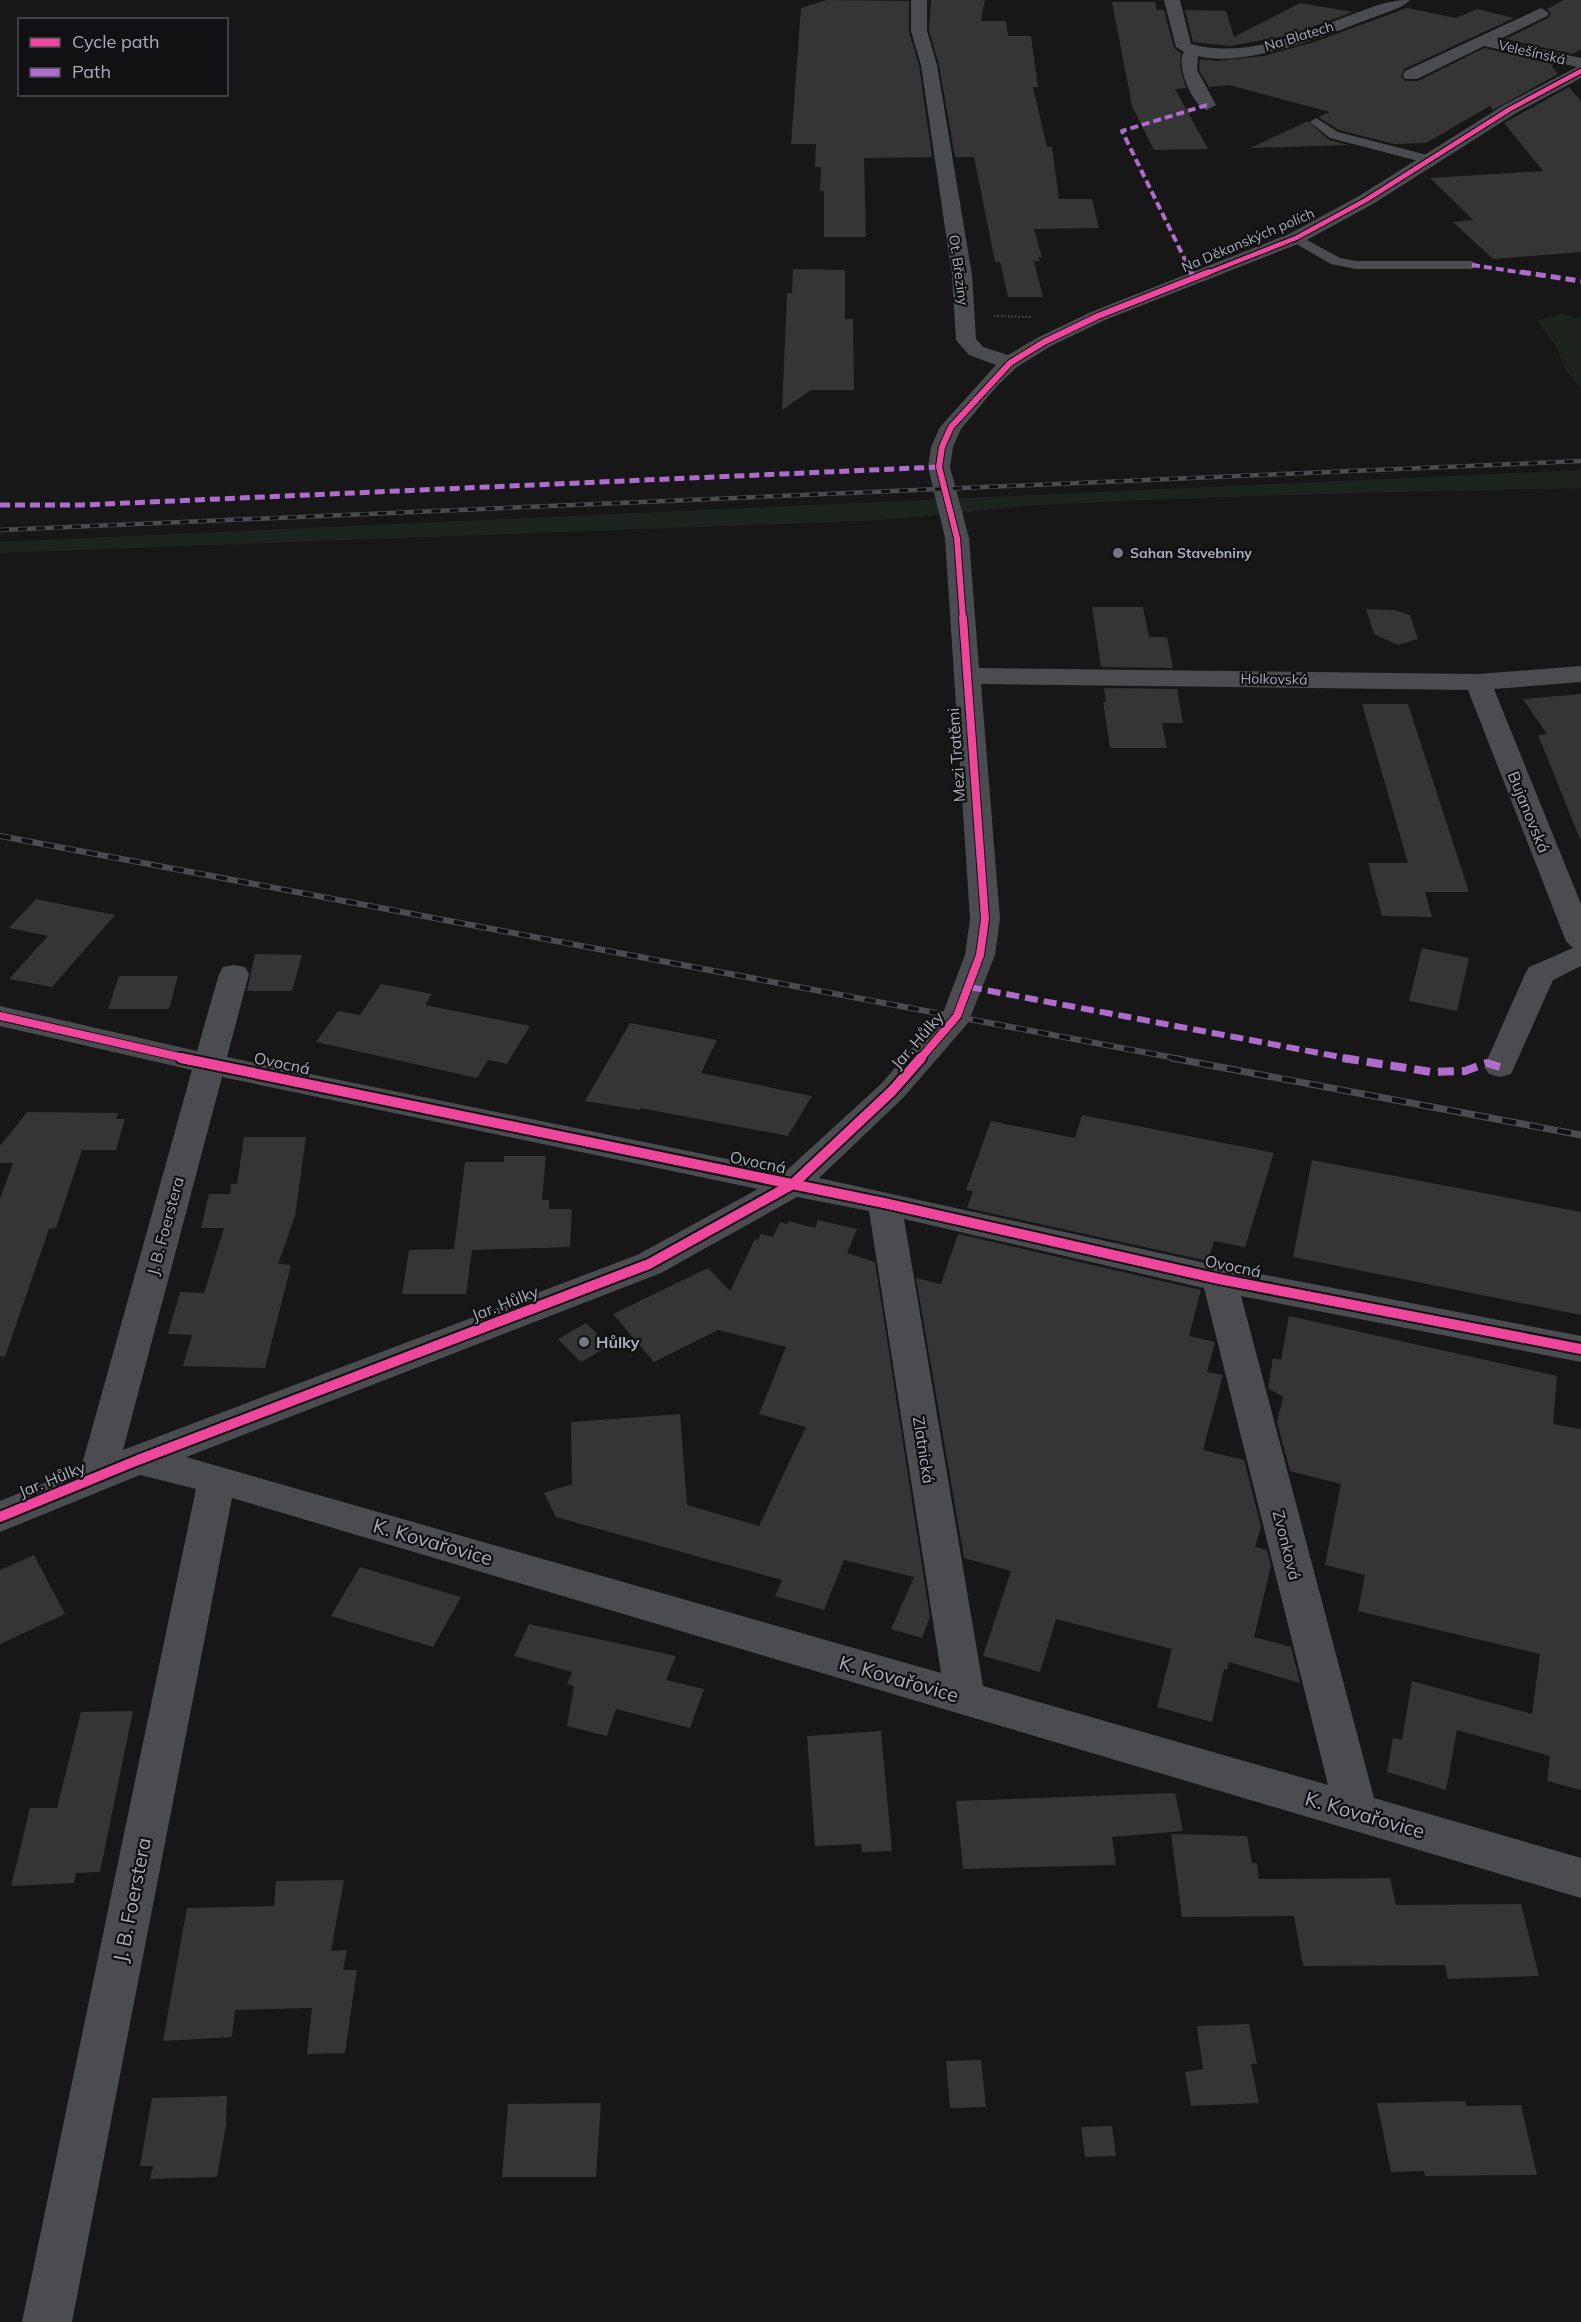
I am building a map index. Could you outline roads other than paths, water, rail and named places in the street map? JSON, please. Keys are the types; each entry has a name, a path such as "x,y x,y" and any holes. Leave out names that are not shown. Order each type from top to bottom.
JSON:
{"street":[{"name":"Ot. Březiny","path":"919,0 919,31 934,92 934,112 963,275 966,340 976,351 1010,363"},
{"path":"1172,0 1184,47 1193,52 1189,57 1189,70 1207,105"},
{"name":"Na Blatech","path":"1193,52 1234,55 1317,32 1402,0"},
{"name":"Velešínská","path":"1411,75 1541,13"},
{"name":"Velešínská","path":"1483,41 1581,63"},
{"name":"Na Děkanských polích","path":"1010,363 1070,328 1296,238 1366,200 1510,109 1581,71"},
{"name":"Mezi Tratěmi","path":"957,1016 980,955 985,919 957,538 939,467 942,447 951,427 990,382 1010,363"},
{"name":"Holkovská","path":"966,676 1478,682 1581,674"},
{"name":"Bujanovská","path":"1478,682 1581,942"},
{"path":"1500,1067 1540,974 1581,955"},
{"name":"J. B. Foerstera","path":"97,1477 234,974"},
{"name":"Ovocná","path":"0,1016 209,1064 884,1203 1219,1279 1581,1348"},
{"name":"Jar. Hůlky","path":"0,1517 138,1460 649,1264 793,1184 892,1091 957,1016"},
{"name":"Zlatnická","path":"884,1203 965,1698"},
{"name":"Zvonková","path":"1219,1279 1356,1812"},
{"name":"K. Kovařovice","path":"138,1460 217,1479 1581,1878"},
{"name":"J. B. Foerstera","path":"47,2322 217,1479"}],"lane":[{"path":"1316,122 1334,135 1430,160"},
{"path":"1296,238 1336,261 1356,265 1472,265"}],"railway":[{"path":"0,530 1581,461"},
{"path":"0,836 1180,1059"},
{"path":"1172,1058 1581,1135"}],"place":[{"name":"Sahan Stavebniny","path":"1118,553"},
{"name":"Hůlky","path":"584,1342"}]}
